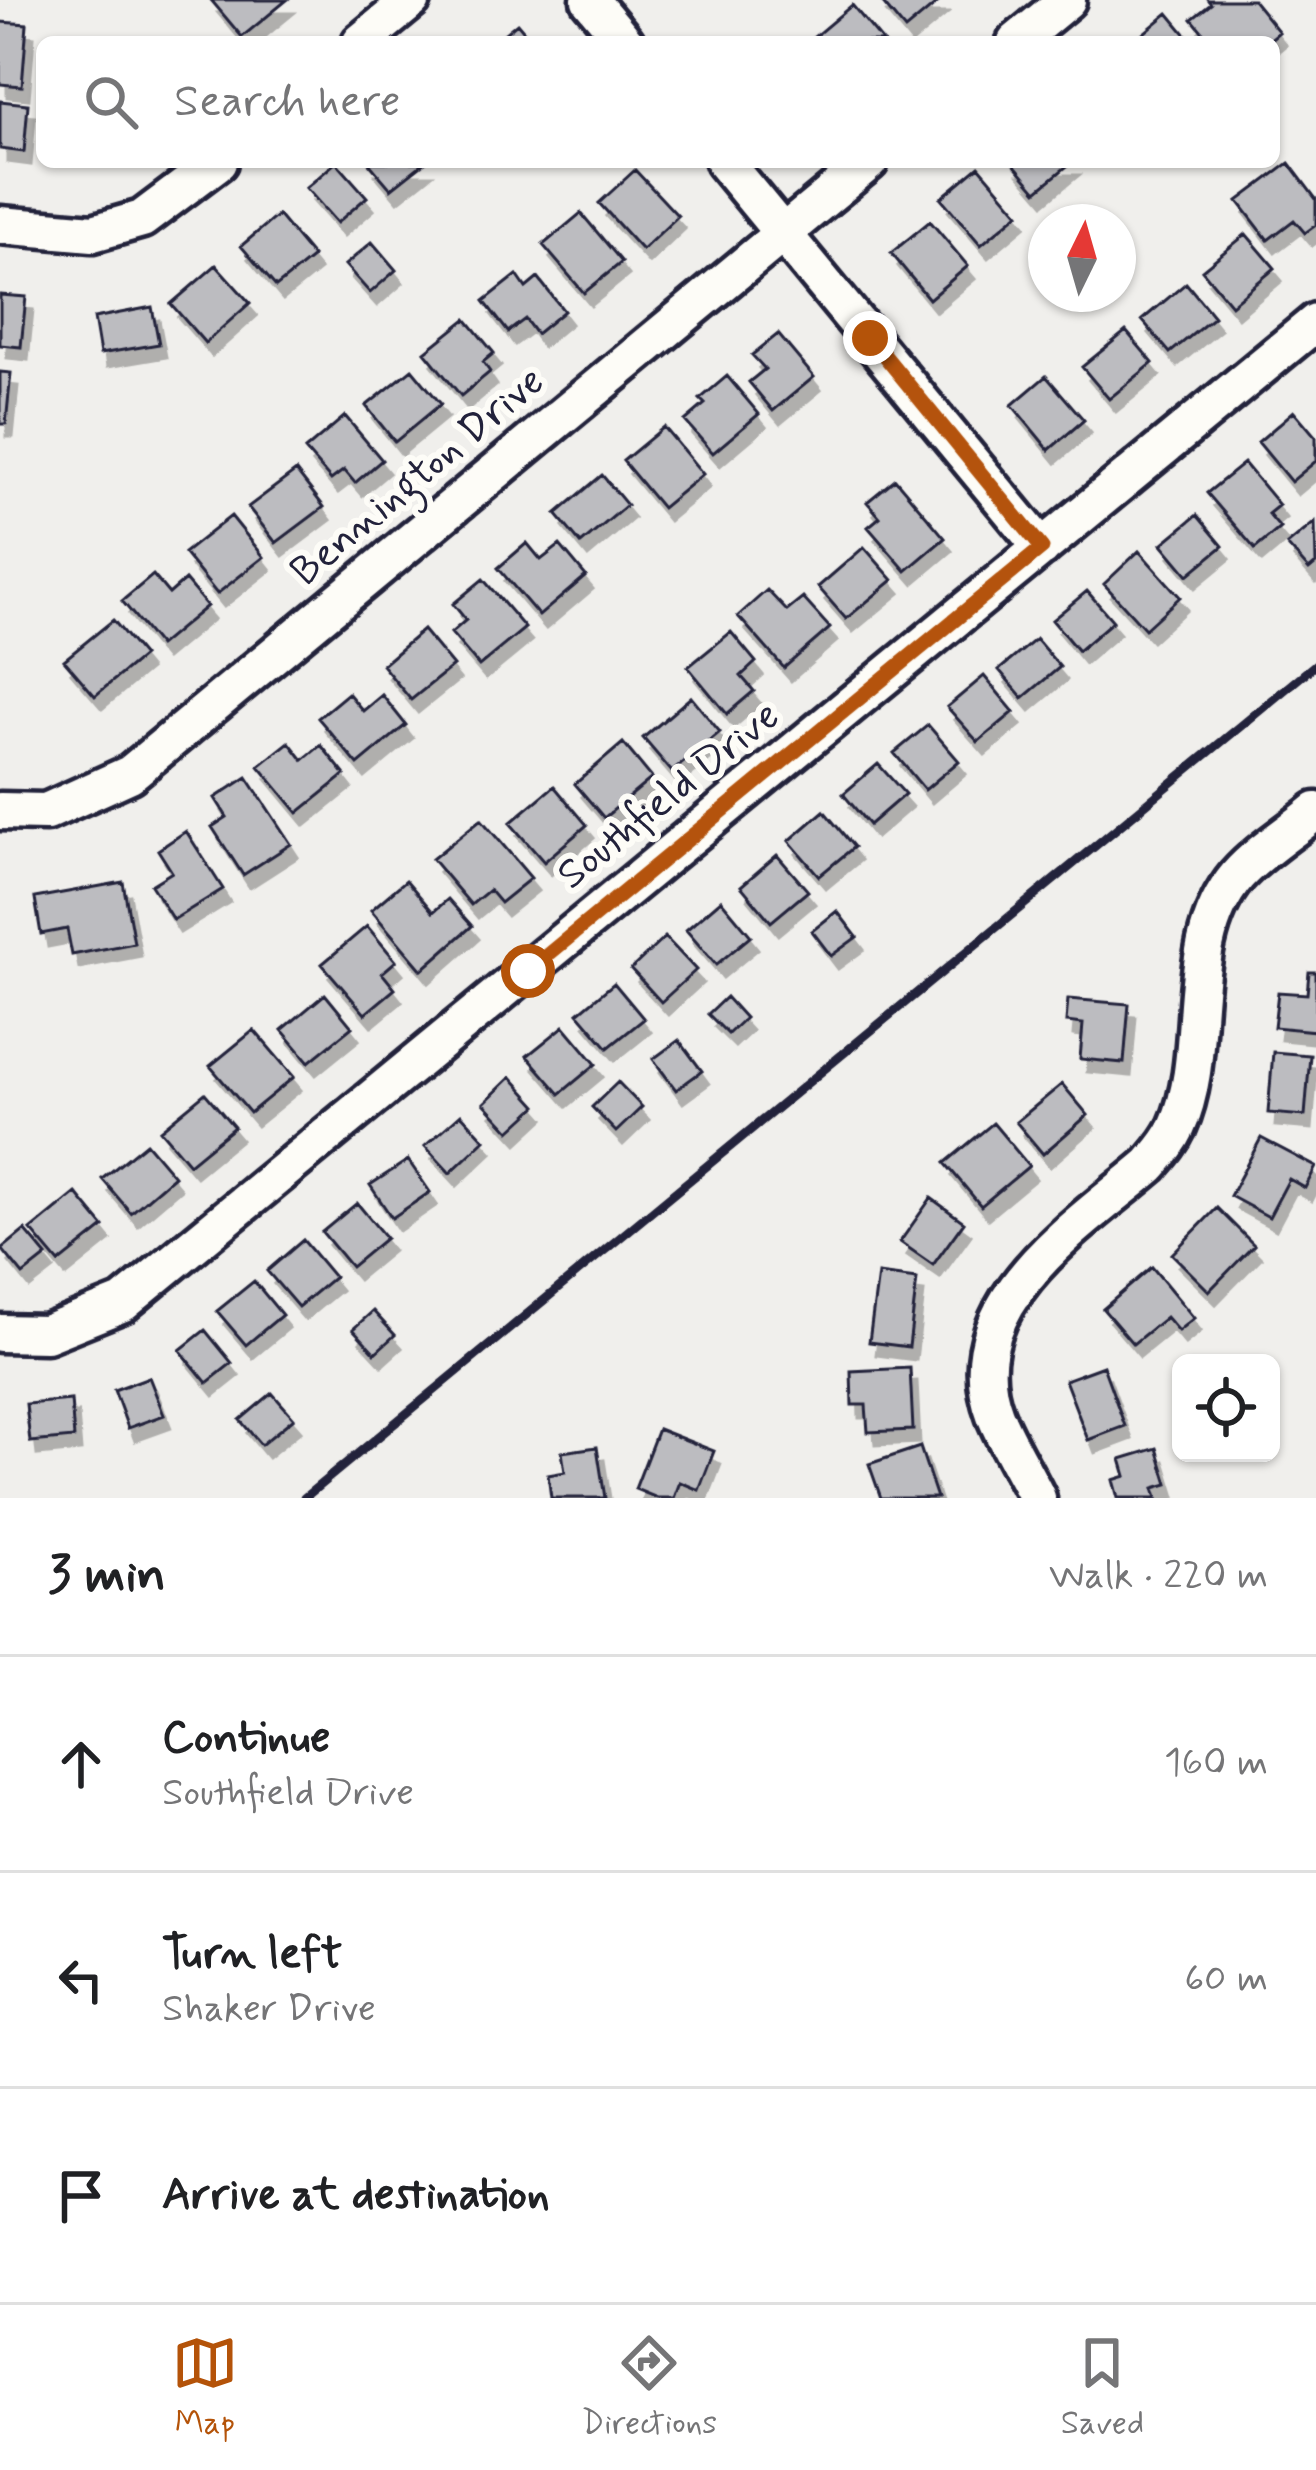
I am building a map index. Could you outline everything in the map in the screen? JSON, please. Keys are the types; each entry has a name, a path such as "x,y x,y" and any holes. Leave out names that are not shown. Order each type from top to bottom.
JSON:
{"street":[{"path":"368,36 412,0"},
{"path":"590,0 620,36"},
{"path":"1023,36 1067,0"},
{"path":"0,225 93,232 142,219 210,168"},
{"path":"729,168 1042,548"},
{"name":"Bennington Drive","path":"0,811 46,812 130,774 862,168"},
{"name":"Southfield Drive","path":"0,1333 46,1334 123,1303 1316,322"},
{"path":"1037,1498 995,1414 988,1364 994,1323 1011,1291 1150,1165 1168,1143 1191,1083 1198,993 1218,906 1238,876 1316,812"}],"building":[{"path":"211,0 287,0 243,36"},
{"path":"880,0 941,0 905,30"},
{"path":"1208,0 1253,0 1279,32 1274,36 1206,36 1192,19 1211,4"},
{"path":"852,5 878,36 815,36"},
{"path":"1168,13 1187,36 1140,36"},
{"path":"0,22 27,24 22,86 0,84"},
{"path":"517,23 528,36 501,36"},
{"path":"0,101 28,104 24,152 0,149"},
{"path":"1289,163 1316,199 1316,225 1305,233 1294,220 1268,240 1238,201"},
{"path":"329,168 341,168 367,197 337,223 306,188"},
{"path":"373,168 417,168 391,189"},
{"path":"981,168 1019,213 981,245 941,198"},
{"path":"1017,168 1065,168 1037,191"},
{"path":"635,170 678,216 642,250 599,203"},
{"path":"581,213 622,262 584,293 543,245"},
{"path":"278,215 313,257 276,287 241,246"},
{"path":"930,221 968,266 929,299 891,253"},
{"path":"1246,234 1275,268 1231,305 1202,270"},
{"path":"372,242 396,270 370,293 345,265"},
{"path":"216,265 250,303 205,343 171,304"},
{"path":"517,275 526,288 538,278 564,311 536,334 525,319 508,332 484,301"},
{"path":"1186,283 1214,317 1170,353 1142,320"},
{"path":"0,295 26,297 21,347 0,345"},
{"path":"152,307 159,344 100,354 94,318"},
{"path":"466,319 494,353 483,362 490,372 461,396 425,352"},
{"path":"1126,331 1153,363 1109,399 1082,367"},
{"path":"778,334 814,377 773,411 749,382 765,369 752,355"},
{"path":"412,369 441,404 395,442 366,406"},
{"path":"0,372 11,373 6,424 0,424"},
{"path":"727,376 759,414 713,453 685,421 705,404 700,399"},
{"path":"1046,376 1084,420 1049,450 1012,405"},
{"path":"1294,411 1316,437 1316,461 1291,482 1258,442"},
{"path":"345,416 382,460 355,483 344,470 331,480 305,450"},
{"path":"664,427 703,474 662,508 623,461"},
{"path":"1244,463 1279,505 1268,514 1280,528 1255,549 1207,493"},
{"path":"296,471 324,507 276,543 248,507"},
{"path":"602,475 627,505 581,544 556,514"},
{"path":"895,479 945,538 906,571 868,527 880,517 867,502"},
{"path":"1197,515 1223,546 1188,575 1162,544"},
{"path":"231,516 264,557 217,594 184,553"},
{"path":"1315,522 1316,564 1309,570 1287,545"},
{"path":"527,543 541,560 560,545 586,576 539,616 498,568"},
{"path":"864,547 893,580 846,619 818,587"},
{"path":"1139,551 1180,597 1145,629 1104,584"},
{"path":"153,575 169,594 185,580 207,606 159,646 122,601"},
{"path":"483,579 525,628 479,666 451,633 466,620 453,604"},
{"path":"767,590 787,611 803,598 830,628 784,668 738,616"},
{"path":"1087,591 1113,621 1078,651 1052,620"},
{"path":"113,620 143,656 95,696 64,660"},
{"path":"423,630 453,666 411,700 382,665"},
{"path":"731,632 756,662 741,676 754,691 727,714 688,667"},
{"path":"1036,639 1060,667 1023,698 999,670"},
{"path":"984,676 1014,712 978,742 947,707"},
{"path":"348,693 363,711 382,695 406,725 358,765 318,718"},
{"path":"691,697 720,732 672,772 643,738"},
{"path":"928,725 959,761 925,790 894,753"},
{"path":"289,742 303,760 321,745 345,775 298,813 259,766"},
{"path":"623,743 652,778 604,818 575,784"},
{"path":"878,764 905,794 869,825 843,794"},
{"path":"247,777 291,844 243,875 212,827 227,817 215,798"},
{"path":"554,786 587,825 544,862 510,823"},
{"path":"824,811 854,847 819,876 789,841"},
{"path":"481,819 531,878 500,903 489,890 471,905 432,859"},
{"path":"186,831 223,889 173,920 151,885 172,872 158,850"},
{"path":"777,855 808,891 771,922 741,886"},
{"path":"406,880 433,912 448,899 472,926 422,970 371,910"},
{"path":"123,882 134,943 72,955 67,929 41,934 35,898"},
{"path":"721,900 751,936 716,965 686,930"},
{"path":"837,911 857,937 831,956 812,931"},
{"path":"367,926 396,961 382,973 395,989 365,1014 322,964"},
{"path":"665,937 696,970 661,1002 631,969"},
{"path":"1309,972 1316,972 1316,1031 1274,1027 1278,992 1307,994"},
{"path":"614,983 644,1019 608,1048 578,1013"},
{"path":"325,994 352,1027 309,1062 282,1030"},
{"path":"726,997 745,1018 728,1034 708,1014"},
{"path":"1068,999 1129,1004 1124,1063 1080,1059 1083,1024 1066,1022"},
{"path":"564,1026 596,1064 560,1094 527,1056"},
{"path":"254,1030 294,1077 250,1113 210,1066"},
{"path":"679,1040 702,1071 676,1090 653,1059"},
{"path":"1273,1052 1310,1055 1305,1116 1268,1113"},
{"path":"511,1077 537,1106 510,1131 484,1103"},
{"path":"618,1082 642,1107 616,1132 592,1107"},
{"path":"1062,1084 1088,1115 1043,1154 1016,1122"},
{"path":"205,1093 234,1127 189,1164 160,1130"},
{"path":"461,1114 485,1140 450,1173 425,1146"},
{"path":"993,1123 1029,1166 981,1206 945,1163"},
{"path":"1261,1138 1316,1167 1305,1188 1289,1179 1269,1217 1230,1196"},
{"path":"146,1143 174,1176 131,1213 102,1179"},
{"path":"408,1160 430,1192 392,1218 370,1185"},
{"path":"76,1193 104,1227 59,1263 31,1230"},
{"path":"931,1198 964,1222 933,1265 900,1242"},
{"path":"357,1203 386,1238 351,1267 322,1232"},
{"path":"1217,1208 1254,1245 1209,1291 1172,1254"},
{"path":"25,1230 47,1256 23,1275 2,1249"},
{"path":"303,1240 334,1277 298,1307 267,1271"},
{"path":"1152,1267 1194,1318 1178,1331 1166,1317 1133,1344 1103,1309"},
{"path":"878,1274 917,1279 909,1347 869,1342"},
{"path":"254,1281 282,1315 246,1345 217,1311"},
{"path":"373,1311 395,1335 375,1353 353,1329"},
{"path":"205,1330 232,1363 207,1383 180,1350"},
{"path":"1103,1366 1125,1426 1088,1440 1065,1380"},
{"path":"910,1368 913,1430 868,1432 866,1405 852,1405 851,1371"},
{"path":"149,1377 164,1415 128,1428 114,1390"},
{"path":"272,1393 294,1418 261,1445 240,1420"},
{"path":"71,1400 74,1438 30,1442 26,1404"},
{"path":"658,1429 714,1451 699,1490 680,1482 674,1498 657,1498 635,1489"},
{"path":"597,1447 605,1498 551,1498 548,1475 565,1472 562,1452"},
{"path":"920,1447 937,1498 881,1498 869,1464"},
{"path":"1157,1448 1168,1484 1154,1488 1157,1498 1118,1498 1113,1480 1126,1476 1121,1459"}],"railway":[{"path":"304,1498 1316,664"}],"route":[{"path":"528,971 1042,548 870,338"}]}
